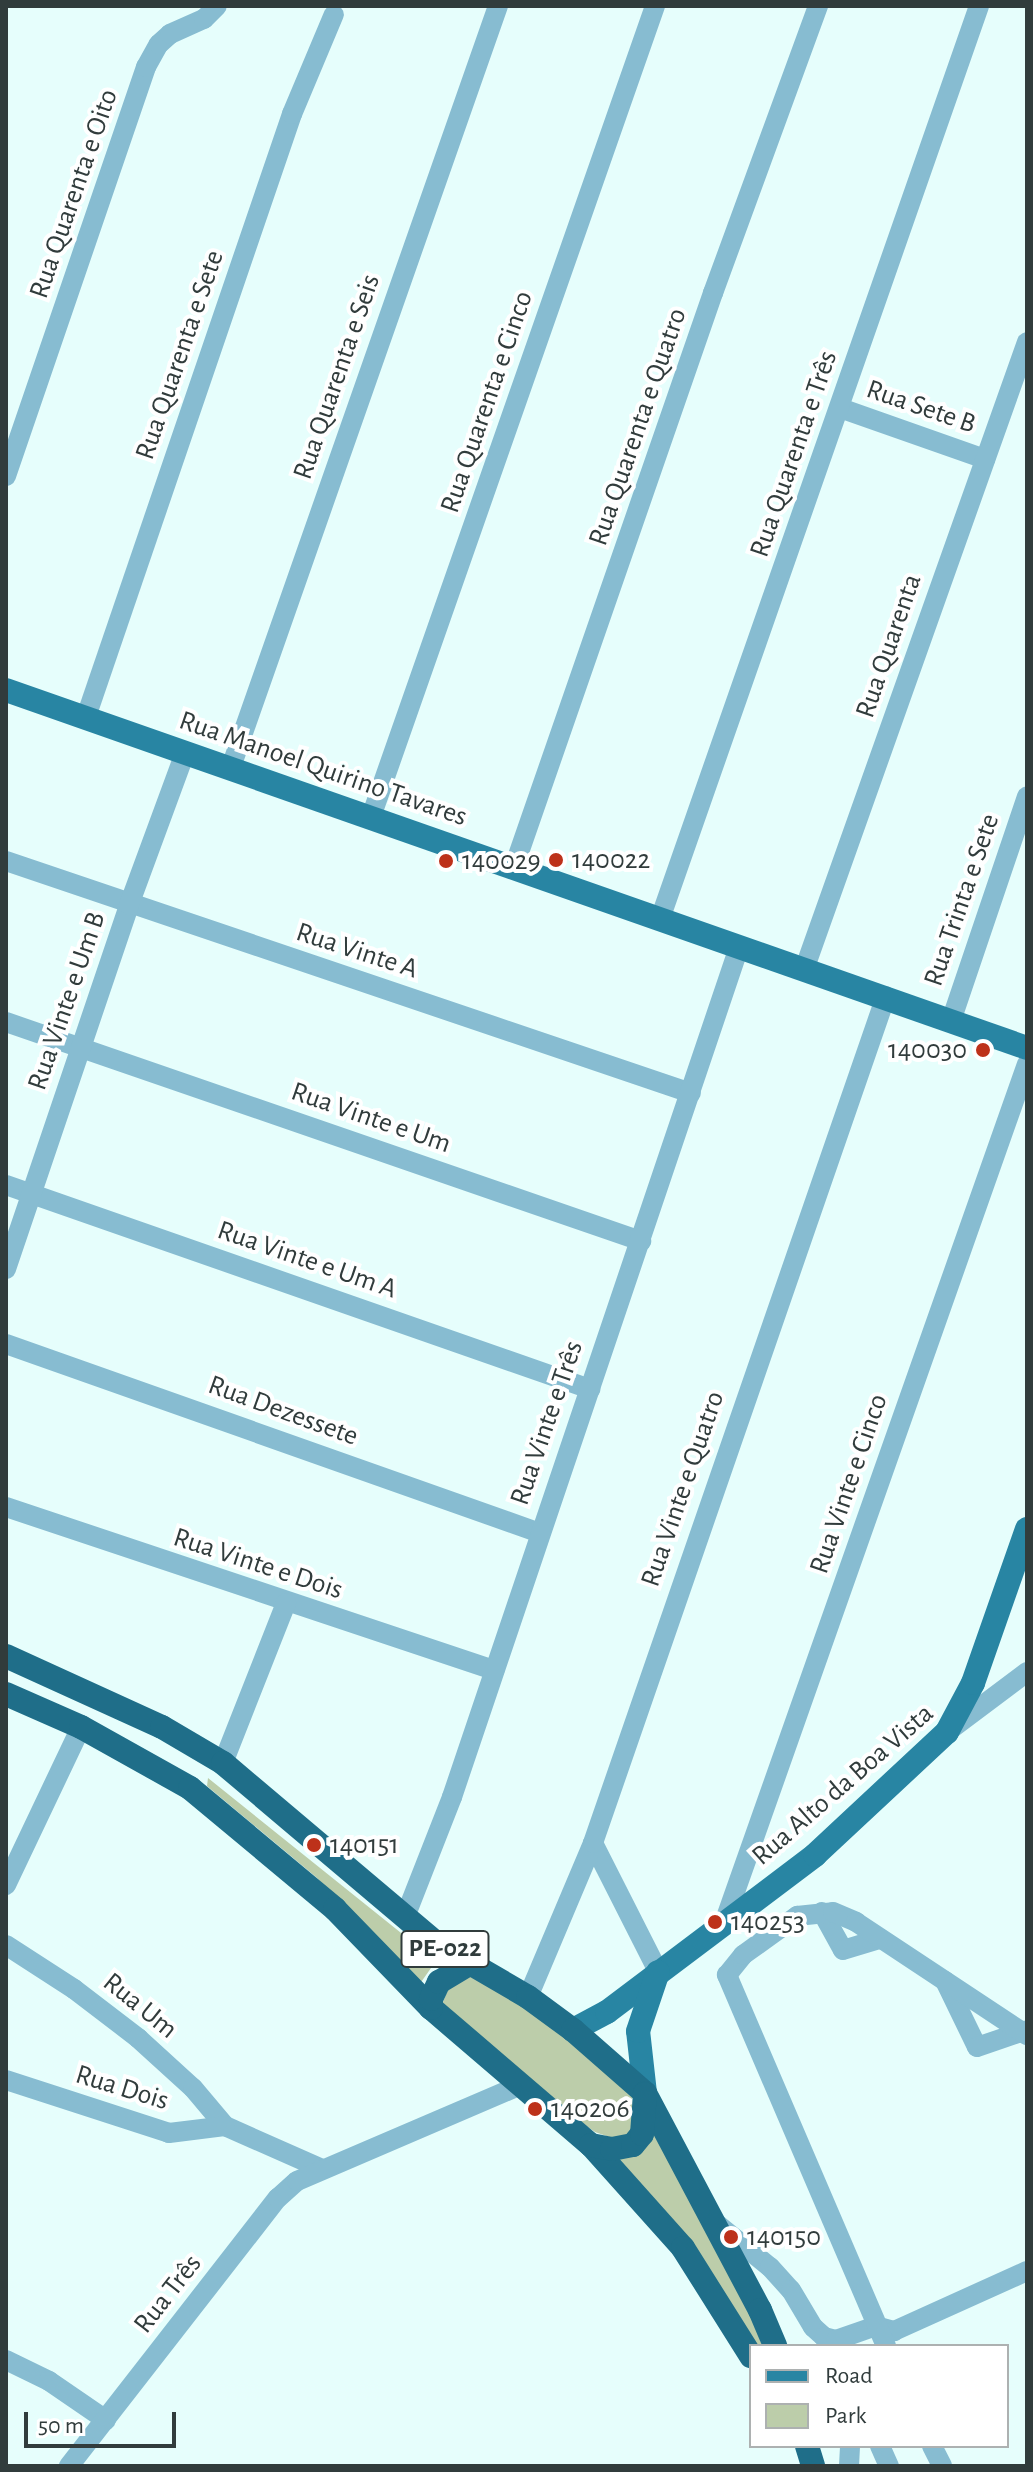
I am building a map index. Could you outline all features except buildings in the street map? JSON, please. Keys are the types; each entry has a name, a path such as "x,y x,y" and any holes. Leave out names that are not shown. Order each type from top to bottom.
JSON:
{"highway":[{"name":"PE-022","path":"6,1656 162,1727 223,1763 437,1944 528,1997 573,2030 645,2093 774,2344"},
{"name":"PE-022","path":"6,1694 81,1727 190,1788 270,1851 335,1909 431,2008 591,2145 683,2248 749,2353"},
{"path":"431,2008 431,1999 439,1982 469,1964"},
{"path":"591,2145 612,2149 633,2145 642,2134 645,2093"}],"main road":[{"name":"Rua Manoel Quirino Tavares","path":"6,690 886,996 1027,1048"},
{"path":"947,1732 973,1683 1027,1529"},
{"name":"Rua Alto da Boa Vista","path":"573,2030 607,2012 815,1855 947,1732"},
{"path":"645,2093 638,2031 658,1971"}],"street":[{"name":"Rua Quarenta e Oito","path":"6,476 146,67 159,44 170,34 204,19 217,6"},
{"name":"Rua Quarenta e Seis","path":"231,767 498,6"},
{"name":"Rua Quarenta e Cinco","path":"371,817 655,6"},
{"name":"Rua Quarenta e Quatro","path":"514,867 713,293 818,6"},
{"name":"Rua Quarenta e Três","path":"660,919 979,6"},
{"name":"Rua Quarenta e Sete","path":"86,717 292,114 334,14"},
{"name":"Rua Quarenta","path":"804,970 1027,342"},
{"name":"Rua Sete B","path":"840,408 985,459"},
{"name":"Rua Vinte e Um B","path":"6,1269 129,905 185,753"},
{"name":"Rua Trinta e Sete","path":"951,1021 1027,796"},
{"name":"Rua Vinte A","path":"6,861 691,1093"},
{"name":"Rua Vinte e Três","path":"405,1917 452,1797 739,947"},
{"name":"Rua Vinte e Quatro","path":"528,1997 593,1843 886,996"},
{"name":"Rua Vinte e Um","path":"6,1022 641,1241"},
{"name":"Rua Vinte e Cinco","path":"724,1923 1027,1064"},
{"name":"Rua Vinte e Um A","path":"6,1185 590,1389"},
{"name":"Rua Dezessete","path":"6,1344 540,1533"},
{"name":"Rua Vinte e Dois","path":"6,1507 494,1670"},
{"path":"223,1763 286,1603"},
{"name":"Rua Alto da Boa Vista","path":"947,1732 1027,1672"},
{"path":"6,1885 81,1727"},
{"path":"593,1843 658,1971"},
{"path":"822,1912 843,1950 880,1939"},
{"path":"886,2337 728,1984 727,1975 743,1955 797,1916 833,1912 1026,2033"},
{"name":"Rua Um","path":"6,1945 74,1989 138,2038 193,2088 225,2126"},
{"path":"944,1980 977,2047 1026,2033"},
{"name":"Rua Dois","path":"6,2080 169,2133 225,2126"},
{"name":"Rua Três","path":"69,2466 278,2198 297,2181 410,2136 519,2086"},
{"path":"225,2126 322,2169"},
{"path":"713,2221 770,2267 791,2290 813,2327 824,2337 836,2340 886,2337 1027,2271"},
{"path":"6,2360 49,2381 106,2420"}],"green space":[{"path":"208,1778 436,1961 419,1985 316,1877 207,1786"},
{"path":"454,1974 476,1978 550,2019 632,2097 634,2126 628,2137 618,2140 595,2132 538,2092 441,2007"},
{"path":"651,2121 750,2306 761,2344 751,2344 604,2149"}],"place":[{"name":"140022","path":"556,860"},
{"name":"140029","path":"446,861"},
{"name":"140030","path":"983,1050"},
{"name":"140151","path":"314,1845"},
{"name":"140253","path":"715,1922"},
{"name":"140206","path":"535,2109"},
{"name":"140150","path":"731,2237"}]}
